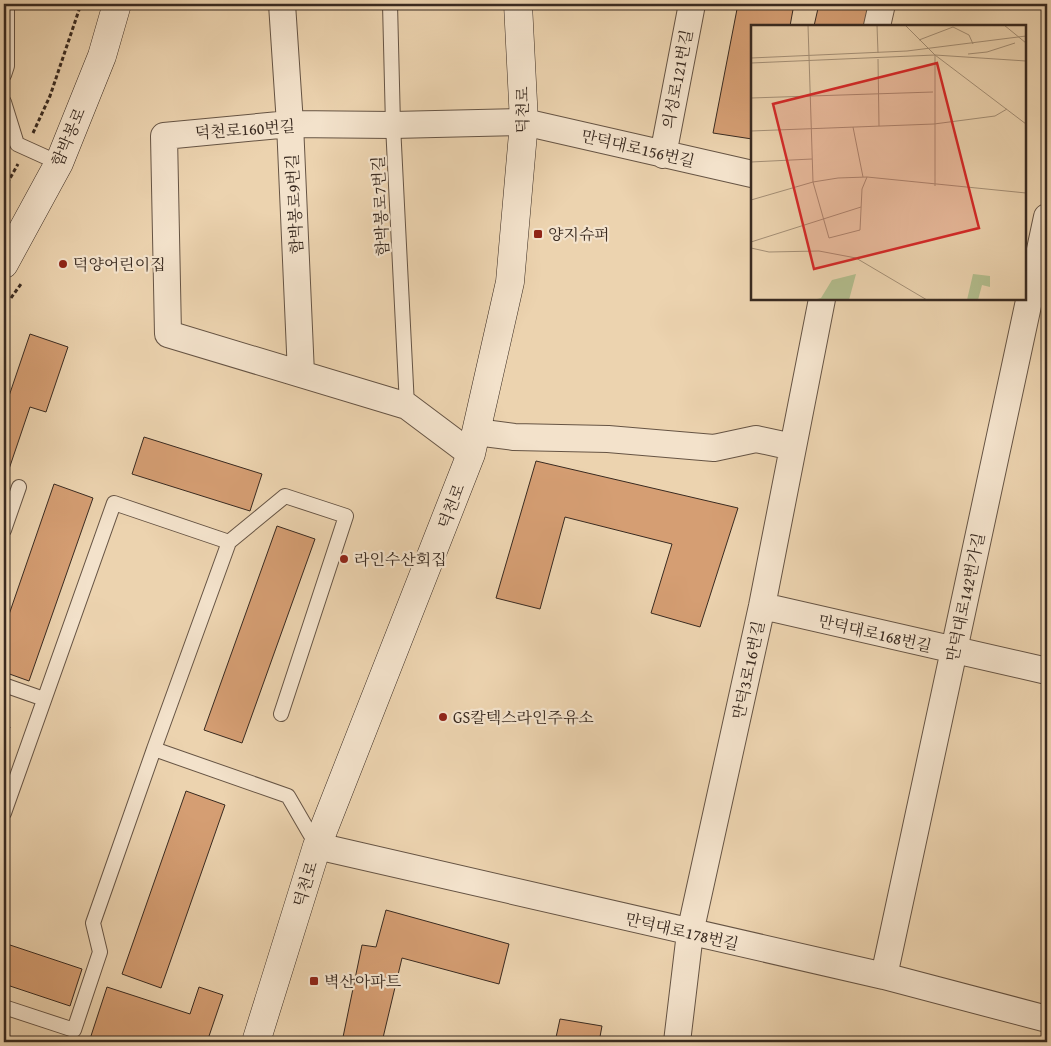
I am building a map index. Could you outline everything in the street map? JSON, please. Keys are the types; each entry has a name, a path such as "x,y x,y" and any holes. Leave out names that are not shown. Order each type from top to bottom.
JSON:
{"main road":[{"name":"함박봉로","path":"4,264 59,162 102,56 117,4"},
{"name":"덕천로","path":"256,1042 316,846 474,443 510,282 524,122 518,4"}],"street":[{"name":"함박봉로9번길","path":"282,4 290,124 301,374"},
{"name":"의성로121번길","path":"663,155 692,4"},
{"path":"878,25 882,4"},
{"name":"덕천로160번길","path":"301,374 168,334 164,136 290,124 393,125 524,122"},
{"name":"만덕대로156번길","path":"524,122 751,174"},
{"name":"만덕대로142번가길","path":"884,976 954,651 1040,232"},
{"name":"만덕3로16번길","path":"677,1042 690,933 762,606 822,300"},
{"path":"301,374 407,406 474,443 514,437 608,440 714,448 756,439 793,448"},
{"name":"만덕대로168번길","path":"762,606 1047,671"},
{"name":"만덕대로178번길","path":"316,846 884,976 1047,1019"}],"lane":[{"path":"4,75 7,66 7,4"},
{"name":"함박봉로7번길","path":"390,4 393,125 407,406"},
{"path":"4,102 17,144 59,162"},
{"path":"4,530 18,487"},
{"path":"4,1007 74,1030 100,952 93,923 230,542 284,496 346,516 281,714"},
{"path":"4,813 114,503 230,542"},
{"path":"4,685 44,699"},
{"path":"154,749 288,796 316,846"}],"path":[{"path":"4,189 27,148 50,96 81,4"}],"building":[{"path":"738,4 794,4 790,25 751,25 751,139 713,133"},
{"path":"819,4 870,4 865,25 814,25"},
{"path":"30,334 68,347 46,412 30,407 7,475 4,473 4,394 9,396"},
{"path":"144,437 262,474 250,511 132,474"},
{"path":"536,461 738,508 700,627 651,613 672,544 565,517 540,609 496,598"},
{"path":"54,484 93,498 29,681 4,672 4,629"},
{"path":"277,526 315,539 242,743 204,730"},
{"path":"4,725 10,727 4,744"},
{"path":"186,791 225,805 161,988 122,974"},
{"path":"386,910 509,944 499,984 402,958 382,1042 342,1042 362,945 376,947"},
{"path":"4,943 82,969 70,1006 4,984"},
{"path":"107,987 190,1014 199,987 223,995 207,1042 89,1042"},
{"path":"560,1019 602,1026 599,1042 555,1042"}],"place":[{"name":"양지슈퍼","path":"538,234"},
{"name":"덕양어린이집","path":"63,264"},
{"name":"라인수산회집","path":"344,559"},
{"name":"GS칼텍스라인주유소","path":"443,717"},
{"name":"벽산아파트","path":"314,981"}]}
